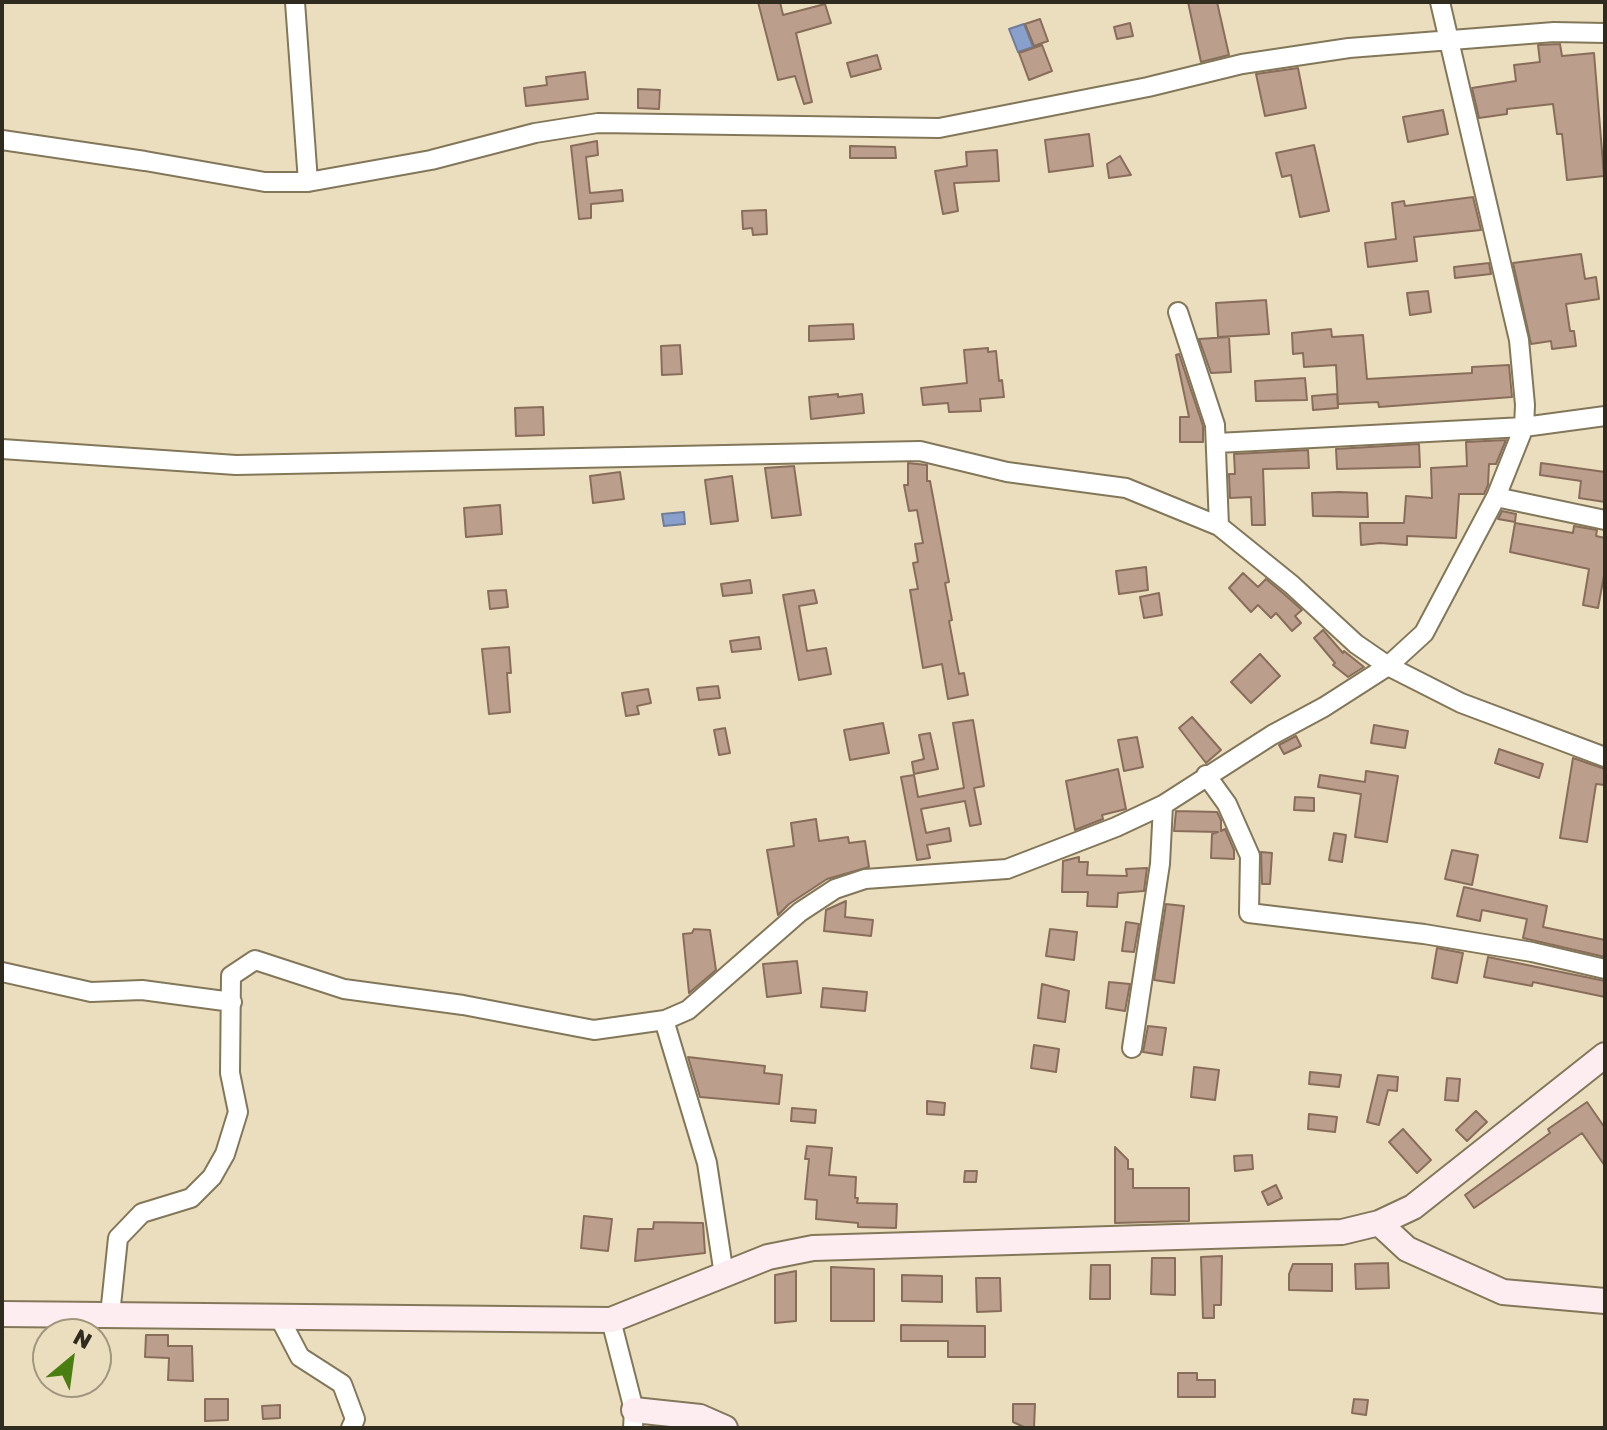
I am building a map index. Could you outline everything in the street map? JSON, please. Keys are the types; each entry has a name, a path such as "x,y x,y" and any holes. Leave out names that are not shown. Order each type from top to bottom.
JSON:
{"main road":[{"path":"2,1314 611,1320 768,1257 813,1248 1342,1232 1379,1223 1413,1207 1605,1055"},
{"path":"1379,1223 1407,1249 1503,1292 1605,1301"},
{"path":"633,1419 700,1417 725,1428"}],"street":[{"path":"295,2 308,182"},
{"path":"110,1315 118,1238 142,1213 191,1198 212,1177 225,1154 238,1112 230,1073 231,976 255,960 344,989 463,1005 594,1030 664,1020 688,1010 800,912 835,889 865,879 1007,869 1116,827 1163,805 1206,775 1324,707 1388,666 1424,633 1496,497 1524,427 1525,405 1519,340 1440,2"},
{"path":"2,140 265,182 308,182 431,160 535,133 598,123 939,128 1148,87 1242,64 1349,48 1554,32 1605,33"},
{"path":"1178,312 1215,425 1219,526"},
{"path":"1217,443 1524,427 1605,416"},
{"path":"2,449 236,465 920,451 1007,472 1126,488 1219,526 1292,585 1356,644 1388,666 1461,703 1605,757"},
{"path":"1496,497 1605,520"},
{"path":"1206,775 1227,804 1250,856 1249,913 1424,934 1532,952 1605,969"},
{"path":"1132,1048 1160,864 1163,805"},
{"path":"2,972 91,992 142,990 232,1002"},
{"path":"664,1020 707,1163 724,1275"},
{"path":"279,1317 300,1357 342,1384 355,1419 351,1428"},
{"path":"611,1320 633,1419"}],"water":[{"path":"1024,24 1033,47 1018,52 1009,29"},
{"path":"684,512 685,524 664,526 662,514"}],"building":[{"path":"758,2 780,2 783,15 825,4 831,23 796,33 812,102 804,104 795,76 778,80"},
{"path":"1188,2 1217,2 1229,55 1201,62"},
{"path":"1040,19 1048,41 1034,46 1025,24"},
{"path":"1130,23 1133,36 1117,39 1114,27"},
{"path":"1560,44 1562,56 1594,53 1604,176 1567,180 1562,134 1557,134 1553,104 1507,109 1507,114 1479,118 1472,88 1516,81 1514,65 1540,62 1538,45"},
{"path":"1042,45 1052,71 1029,80 1019,53"},
{"path":"877,55 881,69 851,77 847,63"},
{"path":"1298,68 1306,108 1265,116 1256,74"},
{"path":"585,72 588,99 526,106 524,88 547,85 546,77"},
{"path":"638,89 660,90 659,109 638,108"},
{"path":"1443,110 1448,134 1408,142 1403,117"},
{"path":"1089,134 1093,166 1049,172 1045,140"},
{"path":"597,141 598,155 586,157 590,193 622,190 623,201 591,204 591,218 579,219 571,146"},
{"path":"1314,145 1329,211 1300,217 1291,175 1282,177 1276,153"},
{"path":"850,146 895,147 896,158 850,158"},
{"path":"997,150 999,181 954,183 958,211 943,214 935,171 967,166 966,152"},
{"path":"1120,156 1131,175 1109,178 1107,164"},
{"path":"1473,197 1481,230 1414,237 1417,261 1368,267 1365,243 1396,239 1392,203 1404,201 1405,206"},
{"path":"766,210 767,234 753,235 752,228 743,229 742,211"},
{"path":"1581,254 1585,279 1596,277 1599,299 1566,304 1576,346 1552,349 1551,341 1531,344 1513,263"},
{"path":"1489,263 1491,274 1455,278 1454,267"},
{"path":"1428,291 1431,312 1410,315 1407,293"},
{"path":"1266,300 1269,334 1218,337 1216,303"},
{"path":"853,324 854,339 809,341 809,326"},
{"path":"1331,329 1332,337 1363,335 1367,379 1472,373 1472,367 1509,365 1512,397 1379,407 1378,402 1338,404 1336,365 1304,367 1303,353 1293,354 1292,333"},
{"path":"1229,337 1231,372 1211,373 1199,339"},
{"path":"680,345 682,374 662,375 661,346"},
{"path":"988,348 988,352 996,351 1004,397 980,399 981,411 949,412 948,403 923,405 921,388 967,383 964,350"},
{"path":"1179,354 1203,426 1203,442 1180,442 1180,417 1189,417 1176,355"},
{"path":"1305,378 1307,400 1256,401 1255,381"},
{"path":"838,394 838,397 862,394 864,413 811,419 809,397"},
{"path":"1337,394 1338,408 1313,410 1312,396"},
{"path":"543,407 544,435 516,436 515,408"},
{"path":"1506,440 1496,464 1489,464 1488,485 1484,494 1459,494 1456,538 1407,536 1407,545 1361,545 1360,523 1404,523 1406,496 1432,498 1431,468 1467,466 1466,442"},
{"path":"1419,444 1420,467 1337,469 1336,449"},
{"path":"1308,450 1309,468 1263,469 1265,525 1252,525 1251,497 1230,498 1229,474 1235,474 1234,454"},
{"path":"908,463 927,465 927,481 930,481 949,582 945,583 952,620 949,621 959,674 964,673 968,695 948,699 942,664 923,668 910,590 918,589 913,563 918,562 915,544 923,543 917,510 909,511 904,485 908,485"},
{"path":"1541,463 1605,472 1605,502 1579,498 1581,481 1540,475"},
{"path":"794,466 801,515 772,518 765,468"},
{"path":"620,472 624,499 593,503 590,476"},
{"path":"732,476 738,521 711,524 705,480"},
{"path":"1312,493 1367,493 1368,517 1313,516"},
{"path":"500,505 502,534 466,537 464,508"},
{"path":"1502,511 1516,514 1515,522 1498,519"},
{"path":"1515,523 1573,533 1574,526 1597,530 1596,536 1605,538 1605,570 1598,608 1583,605 1589,569 1510,552"},
{"path":"1146,567 1148,590 1119,594 1116,571"},
{"path":"1243,573 1258,587 1266,579 1284,594 1302,610 1295,616 1301,623 1292,631 1276,613 1271,618 1258,605 1251,612 1229,588"},
{"path":"750,580 752,593 723,596 721,584"},
{"path":"506,590 508,607 490,609 488,591"},
{"path":"814,590 817,603 799,606 807,651 826,648 831,674 799,680 783,595"},
{"path":"1159,593 1162,615 1144,618 1140,597"},
{"path":"1323,630 1343,653 1364,667 1348,677 1333,665 1335,663 1314,638"},
{"path":"759,637 761,649 732,652 730,641"},
{"path":"509,647 510,712 489,714 482,649"},
{"path":"1260,654 1280,676 1251,703 1231,682"},
{"path":"718,686 720,698 699,700 697,688"},
{"path":"648,689 651,703 637,706 639,714 626,716 622,693"},
{"path":"1192,717 1221,750 1206,763 1179,728"},
{"path":"973,720 984,786 974,788 981,824 970,826 965,801 921,809 926,833 949,828 951,841 927,845 930,858 917,860 901,777 914,775 918,797 964,788 953,723"},
{"path":"883,723 889,753 850,760 844,730"},
{"path":"1374,725 1408,731 1405,748 1371,743"},
{"path":"725,728 730,753 719,755 714,730"},
{"path":"930,733 938,769 914,774 912,762 924,759 919,735"},
{"path":"1296,736 1301,746 1284,754 1279,745"},
{"path":"1137,737 1143,767 1124,771 1118,740"},
{"path":"1499,749 1543,764 1539,778 1495,763"},
{"path":"1573,758 1605,769 1605,785 1596,784 1587,842 1560,838"},
{"path":"1118,769 1126,809 1102,815 1103,819 1075,830 1066,781"},
{"path":"1366,771 1398,776 1387,842 1355,837 1361,794 1318,787 1320,775 1365,782"},
{"path":"1295,797 1314,798 1314,811 1294,810"},
{"path":"1176,811 1217,812 1221,831 1225,829 1234,850 1234,859 1211,858 1212,834 1218,832 1174,831"},
{"path":"816,819 819,841 848,837 849,843 865,841 869,867 827,879 778,915 767,850 794,846 791,823"},
{"path":"1334,833 1346,835 1342,862 1329,860"},
{"path":"1452,850 1478,855 1472,885 1445,879"},
{"path":"1261,852 1272,853 1270,884 1262,884"},
{"path":"1079,857 1079,862 1088,862 1087,875 1127,876 1126,869 1147,868 1144,891 1118,893 1117,907 1087,906 1088,892 1062,892 1063,861"},
{"path":"1464,887 1547,906 1543,927 1605,940 1605,957 1523,938 1527,919 1482,910 1480,921 1457,916"},
{"path":"846,901 845,917 873,920 871,936 824,931 826,910"},
{"path":"1166,904 1184,906 1174,983 1154,980"},
{"path":"1126,922 1139,924 1134,952 1122,951"},
{"path":"694,929 710,930 716,970 689,993 683,934 692,933"},
{"path":"1050,929 1077,932 1074,960 1046,956"},
{"path":"1437,948 1463,953 1457,983 1432,978"},
{"path":"1488,957 1605,981 1605,997 1533,982 1532,986 1484,977"},
{"path":"797,961 801,993 767,997 763,964"},
{"path":"1109,982 1130,984 1125,1011 1106,1008"},
{"path":"1042,984 1069,991 1065,1022 1038,1018"},
{"path":"823,988 867,992 865,1011 821,1007"},
{"path":"1148,1026 1166,1028 1162,1055 1143,1052"},
{"path":"1034,1045 1059,1049 1056,1072 1031,1068"},
{"path":"688,1057 765,1066 764,1073 782,1075 779,1104 700,1097"},
{"path":"1194,1067 1219,1070 1215,1100 1191,1097"},
{"path":"1310,1072 1341,1075 1339,1087 1309,1084"},
{"path":"1378,1075 1398,1077 1397,1091 1388,1090 1379,1125 1367,1122"},
{"path":"1447,1078 1460,1079 1458,1101 1445,1100"},
{"path":"927,1101 945,1103 944,1115 927,1114"},
{"path":"1587,1102 1605,1128 1605,1166 1582,1133 1474,1208 1465,1195"},
{"path":"792,1108 816,1110 815,1123 791,1121"},
{"path":"1476,1111 1487,1122 1467,1141 1456,1130"},
{"path":"1309,1114 1337,1117 1335,1132 1308,1129"},
{"path":"1403,1129 1431,1160 1417,1173 1389,1142"},
{"path":"807,1146 832,1148 829,1175 856,1177 857,1203 897,1204 896,1228 858,1227 858,1223 816,1219 817,1200 805,1199 809,1159 805,1159"},
{"path":"1115,1147 1128,1160 1128,1169 1133,1169 1133,1188 1189,1188 1189,1221 1115,1223"},
{"path":"1252,1155 1253,1169 1235,1171 1234,1156"},
{"path":"965,1171 977,1171 976,1182 964,1182"},
{"path":"1276,1185 1282,1198 1268,1205 1262,1192"},
{"path":"584,1216 612,1219 608,1251 581,1248"},
{"path":"654,1222 703,1223 705,1253 635,1261 638,1229 653,1229"},
{"path":"1222,1256 1221,1305 1214,1305 1214,1318 1203,1318 1201,1257"},
{"path":"1152,1258 1175,1258 1175,1295 1151,1294"},
{"path":"1388,1263 1389,1288 1356,1289 1355,1264"},
{"path":"1293,1264 1332,1264 1332,1291 1289,1290 1289,1274"},
{"path":"1091,1265 1110,1265 1110,1299 1090,1299"},
{"path":"831,1267 874,1269 874,1321 831,1321"},
{"path":"796,1271 796,1321 775,1323 775,1275"},
{"path":"902,1275 942,1276 942,1302 902,1301"},
{"path":"976,1278 1000,1278 1001,1311 977,1312"},
{"path":"901,1325 985,1326 985,1357 948,1357 948,1341 901,1341"},
{"path":"146,1335 168,1335 168,1346 192,1346 193,1381 168,1380 169,1358 145,1357"},
{"path":"1178,1373 1197,1373 1197,1380 1215,1380 1215,1397 1178,1397"},
{"path":"205,1399 228,1399 228,1420 205,1421"},
{"path":"1354,1399 1368,1400 1366,1415 1352,1413"},
{"path":"1013,1404 1035,1404 1034,1428 1013,1422"},
{"path":"280,1405 280,1418 263,1419 262,1406"}]}
